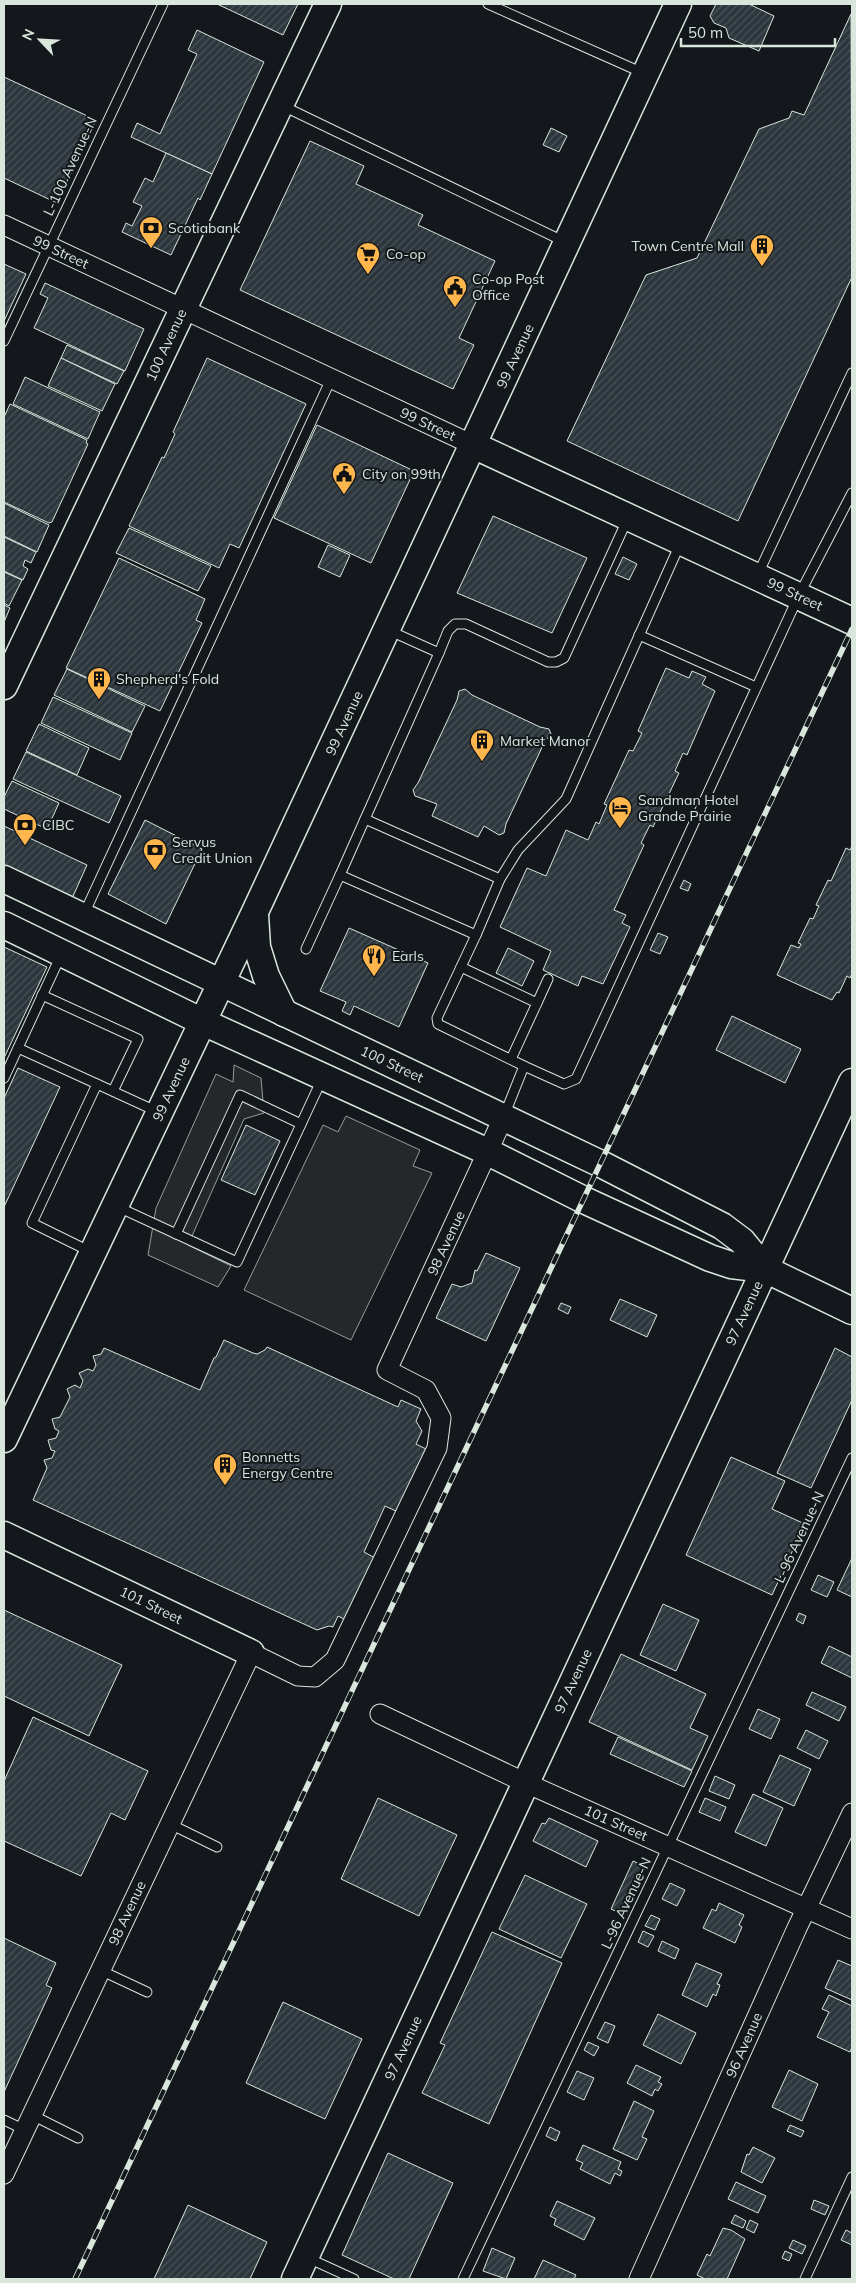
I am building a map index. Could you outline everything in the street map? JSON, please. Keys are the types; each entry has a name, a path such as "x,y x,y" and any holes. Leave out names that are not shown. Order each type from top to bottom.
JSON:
{"main road":[{"name":"100 Avenue","path":"4,686 328,4"},
{"name":"99 Avenue","path":"4,1439 254,914 678,4"},
{"name":"99 Street","path":"474,445 852,621"},
{"name":"100 Street","path":"4,879 504,1116 722,1226 742,1241 764,1270"},
{"path":"254,914 257,947 266,976 284,1013"},
{"name":"100 Street","path":"4,925 203,1022 488,1152 584,1200 710,1258 731,1265 764,1270 852,1311"},
{"name":"97 Avenue","path":"300,2268 852,1082"},
{"name":"101 Street","path":"4,1535 250,1653"}],"street":[{"name":"99 Street","path":"4,225 474,445"},
{"name":"98 Avenue","path":"298,1676 315,1677 335,1660 437,1448 441,1418 426,1390 387,1370 504,1116"},
{"name":"98 Avenue","path":"4,2174 250,1653"},
{"name":"101 Street","path":"250,1653 298,1676"},
{"name":"101 Street","path":"380,1714 526,1783 852,1929"},
{"name":"96 Avenue","path":"639,2279 852,1813"}],"lane":[{"name":"L-100 Avenue-N","path":"4,341 162,4"},
{"path":"488,4 645,74"},
{"path":"281,105 567,243"},
{"path":"757,577 852,373"},
{"path":"83,917 331,379"},
{"path":"842,394 852,398"},
{"path":"681,542 566,799 518,850 500,879 438,1018 438,1024 564,1084 576,1079 756,687 799,596 852,493"},
{"path":"306,949 448,631 456,624 466,624 548,662 556,662 564,658 629,517"},
{"path":"387,630 439,653"},
{"path":"640,635 756,687"},
{"path":"365,819 500,879"},
{"path":"340,875 476,935"},
{"path":"4,1078 62,953"},
{"path":"461,968 537,1003"},
{"path":"511,1060 548,978"},
{"path":"42,995 138,1039 112,1091"},
{"path":"18,1048 160,1113"},
{"path":"504,1116 524,1066"},
{"path":"115,1206 237,1262 323,1077"},
{"path":"93,1253 32,1223 97,1084"},
{"path":"176,1234 240,1095 301,1124"},
{"name":"L-96 Avenue-N","path":"463,2279 852,1458"},
{"path":"170,1824 217,1846"},
{"path":"100,1970 147,1992"},
{"path":"4,2120 28,2122 78,2138"},
{"path":"805,2279 852,2177"},
{"path":"300,2268 354,2279"}],"shaded area":[{"path":"234,1065 261,1078 264,1113 244,1119 188,1245 231,1266 218,1287 148,1255 156,1208 216,1074 233,1082"},
{"path":"346,1116 420,1150 413,1166 432,1173 351,1340 244,1290 323,1125 338,1132"}],"building":[{"path":"217,4 298,4 283,35"},
{"path":"716,4 749,4 774,16 759,51 729,38 726,28 714,23 710,16"},
{"name":"Town Centre Mall","path":"851,14 852,277 738,521 567,441 646,275 697,258 759,129 789,118 792,111 804,115"},
{"path":"197,30 264,62 212,174 131,137 137,123 160,134 197,54 188,50"},
{"path":"4,77 96,120 57,203 4,178"},
{"path":"551,128 567,136 559,152 543,145"},
{"name":"Co-op","path":"310,141 364,166 356,184 423,215 418,225 495,261 459,338 474,345 453,389 240,290"},
{"path":"166,153 212,174 200,200 198,198 171,255 122,232 126,223 132,226 142,206 133,202 145,178 153,182"},
{"path":"4,264 26,274 4,321"},
{"path":"45,283 144,329 125,371 34,328 48,298 40,294"},
{"path":"67,345 124,371 117,384 61,358"},
{"path":"61,358 115,384 102,411 48,386"},
{"path":"207,358 306,404 239,548 230,544 219,568 129,526 162,457 164,458 175,434 173,432"},
{"path":"25,377 100,412 88,439 13,404"},
{"path":"10,404 87,440 86,443 88,444 52,522 49,523 4,502 4,417"},
{"name":"City on 99th","path":"317,425 414,471 371,563 274,518"},
{"path":"4,503 49,525 37,552 4,536"},
{"path":"493,516 587,558 552,633 457,593"},
{"path":"129,528 211,566 198,591 116,553"},
{"path":"4,537 36,552 31,563 25,560 23,566 28,569 23,580 4,571"},
{"path":"328,545 350,555 340,577 318,567"},
{"path":"623,557 637,564 629,580 615,574"},
{"path":"119,558 205,599 196,620 202,623 160,711 66,668"},
{"path":"4,572 22,580 9,606 4,603"},
{"path":"4,605 10,608 4,622"},
{"name":"Sandman Hotel Grande Prairie","path":"666,668 689,678 692,671 706,677 702,684 715,691 687,755 683,753 675,771 679,773 653,827 650,825 641,843 644,845 614,910 626,915 622,923 630,927 603,984 582,976 578,986 543,970 551,951 500,927 527,868 546,876 566,830 588,840 596,822 599,824 607,805 604,804 629,750 633,751 642,733 638,731"},
{"name":"Shepherd's Fold","path":"67,669 145,706 132,732 54,695"},
{"name":"Market Manor","path":"465,689 472,695 540,727 549,729 551,734 545,741 506,824 504,833 499,835 484,826 478,837 432,816 437,804 415,796 413,790 457,700 459,691"},
{"path":"53,697 132,733 120,760 41,723"},
{"path":"39,724 89,748 77,775 26,751"},
{"path":"26,752 121,796 109,823 13,779"},
{"path":"12,781 59,803 47,829 4,809 4,797"},
{"name":"Servus Credit Union","path":"145,820 202,849 166,924 108,894"},
{"name":"CIBC","path":"4,826 87,865 70,903 4,873"},
{"path":"852,846 852,973 850,978 847,976 839,993 837,992 832,1000 777,975 791,945 799,948 801,944 798,943 810,918 813,919 819,906 816,905 828,880 831,881 846,848 850,850"},
{"path":"684,880 691,884 688,891 680,888"},
{"name":"Earls","path":"349,928 428,963 399,1027 354,1006 350,1015 342,1011 346,1002 320,991"},
{"path":"658,933 668,937 660,954 650,950"},
{"path":"4,947 47,967 4,1058"},
{"path":"508,948 534,961 522,986 496,973"},
{"path":"732,1016 801,1049 785,1083 716,1050"},
{"path":"18,1068 60,1087 4,1207 4,1098"},
{"path":"246,1125 280,1141 255,1195 221,1180"},
{"path":"486,1253 520,1268 486,1341 436,1318 452,1284 461,1287 472,1283 475,1270 477,1271"},
{"path":"620,1299 657,1315 647,1337 610,1320"},
{"path":"561,1303 571,1307 568,1314 558,1309"},
{"name":"Bonnetts Energy Centre","path":"224,1340 257,1354 267,1347 398,1407 401,1400 421,1409 416,1421 422,1431 416,1444 428,1450 398,1512 385,1506 364,1552 377,1559 348,1621 338,1616 333,1627 329,1626 317,1630 33,1500 47,1468 44,1460 52,1458 55,1451 51,1450 48,1440 56,1438 59,1431 55,1429 52,1419 60,1417 70,1397 67,1389 75,1385 80,1388 83,1381 79,1373 88,1369 93,1371 96,1365 93,1356 101,1354 104,1348 200,1390"},
{"path":"835,1348 852,1357 852,1400 811,1488 777,1473"},
{"path":"731,1457 785,1481 772,1509 805,1524 772,1595 686,1555"},
{"path":"852,1558 852,1597 837,1590"},
{"path":"818,1575 834,1582 827,1597 811,1590"},
{"path":"663,1604 699,1620 676,1671 640,1655"},
{"path":"4,1610 122,1665 89,1736 4,1696"},
{"path":"799,1613 806,1616 803,1624 796,1620"},
{"path":"829,1646 852,1657 852,1678 821,1663"},
{"path":"621,1654 706,1694 690,1728 708,1736 692,1770 589,1722"},
{"path":"812,1692 846,1707 839,1721 806,1705"},
{"path":"758,1709 780,1719 771,1739 749,1729"},
{"path":"33,1717 148,1771 125,1820 111,1813 81,1876 4,1841 4,1781"},
{"path":"806,1730 828,1741 819,1759 797,1748"},
{"path":"618,1737 692,1771 684,1787 610,1754"},
{"path":"780,1755 811,1769 794,1806 763,1792"},
{"path":"715,1776 735,1785 729,1799 709,1791"},
{"path":"753,1794 783,1808 766,1846 735,1832"},
{"path":"378,1798 457,1835 419,1916 341,1879"},
{"path":"705,1798 726,1807 720,1821 699,1812"},
{"path":"549,1818 598,1841 586,1867 533,1841 542,1823 545,1824"},
{"path":"633,1861 644,1866 622,1914 611,1909"},
{"path":"525,1875 587,1904 561,1958 499,1929"},
{"path":"670,1883 685,1890 677,1906 662,1899"},
{"path":"719,1903 744,1915 739,1925 742,1927 735,1943 703,1928 712,1909 716,1911"},
{"path":"651,1915 660,1919 655,1930 645,1926"},
{"path":"643,1931 654,1936 648,1947 638,1942"},
{"path":"492,1932 562,1963 489,2124 422,2093 445,2045 440,2043"},
{"path":"4,1938 56,1963 46,1985 52,1988 4,2092"},
{"path":"662,1941 679,1949 675,1959 658,1951"},
{"path":"838,1960 852,1966 852,2000 825,1988"},
{"path":"696,1963 722,1974 717,1984 720,1985 716,1996 713,1994 707,2007 682,1995"},
{"path":"829,1995 852,2006 852,2047 850,2052 817,2037 829,2012 822,2009"},
{"path":"283,2002 362,2039 325,2119 246,2083"},
{"path":"658,2014 696,2033 681,2064 643,2045"},
{"path":"605,2022 615,2026 608,2043 597,2038"},
{"path":"588,2042 599,2047 594,2056 584,2050"},
{"path":"636,2065 661,2077 658,2082 662,2084 658,2091 655,2089 652,2096 627,2083"},
{"path":"789,2070 818,2084 802,2121 772,2107"},
{"path":"577,2071 594,2078 584,2100 567,2092"},
{"path":"634,2101 654,2111 642,2137 647,2139 637,2160 613,2149"},
{"path":"790,2125 804,2131 801,2137 787,2131"},
{"path":"550,2127 560,2132 556,2141 546,2136"},
{"path":"583,2145 621,2162 618,2169 622,2171 620,2176 615,2173 610,2184 580,2169 583,2163 576,2160"},
{"path":"753,2147 775,2158 762,2183 741,2172 747,2154 749,2155"},
{"path":"388,2153 453,2183 409,2279 394,2279 342,2255"},
{"path":"736,2182 766,2196 758,2213 728,2199"},
{"path":"814,2200 829,2206 825,2215 811,2209"},
{"path":"557,2201 595,2218 584,2240 554,2225 556,2219 550,2216"},
{"path":"188,2205 267,2242 250,2279 154,2279"},
{"path":"735,2215 746,2221 743,2228 731,2223"},
{"path":"750,2220 758,2224 754,2233 746,2229"},
{"path":"723,2228 731,2230 745,2239 727,2279 705,2279 697,2275 707,2254 710,2256"},
{"path":"846,2230 852,2233 852,2245 841,2240"},
{"path":"793,2240 806,2246 802,2254 789,2248"},
{"path":"492,2248 515,2258 506,2279 483,2271"},
{"path":"785,2251 792,2254 789,2261 782,2258"},
{"path":"543,2260 576,2275 574,2279 534,2279"}],"railway":[{"path":"75,2279 852,629"}],"place":[{"name":"Scotiabank","path":"151,249"},
{"name":"Town Centre Mall","path":"762,267"},
{"name":"Co-op","path":"368,275"},
{"name":"Co-op Post Office","path":"455,308"},
{"name":"City on 99th","path":"344,495"},
{"name":"Shepherd's Fold","path":"99,700"},
{"name":"Market Manor","path":"482,762"},
{"name":"Sandman Hotel Grande Prairie","path":"620,829"},
{"name":"CIBC","path":"25,846"},
{"name":"Servus Credit Union","path":"155,871"},
{"name":"Earls","path":"374,977"},
{"name":"Bonnetts Energy Centre","path":"225,1486"}]}
